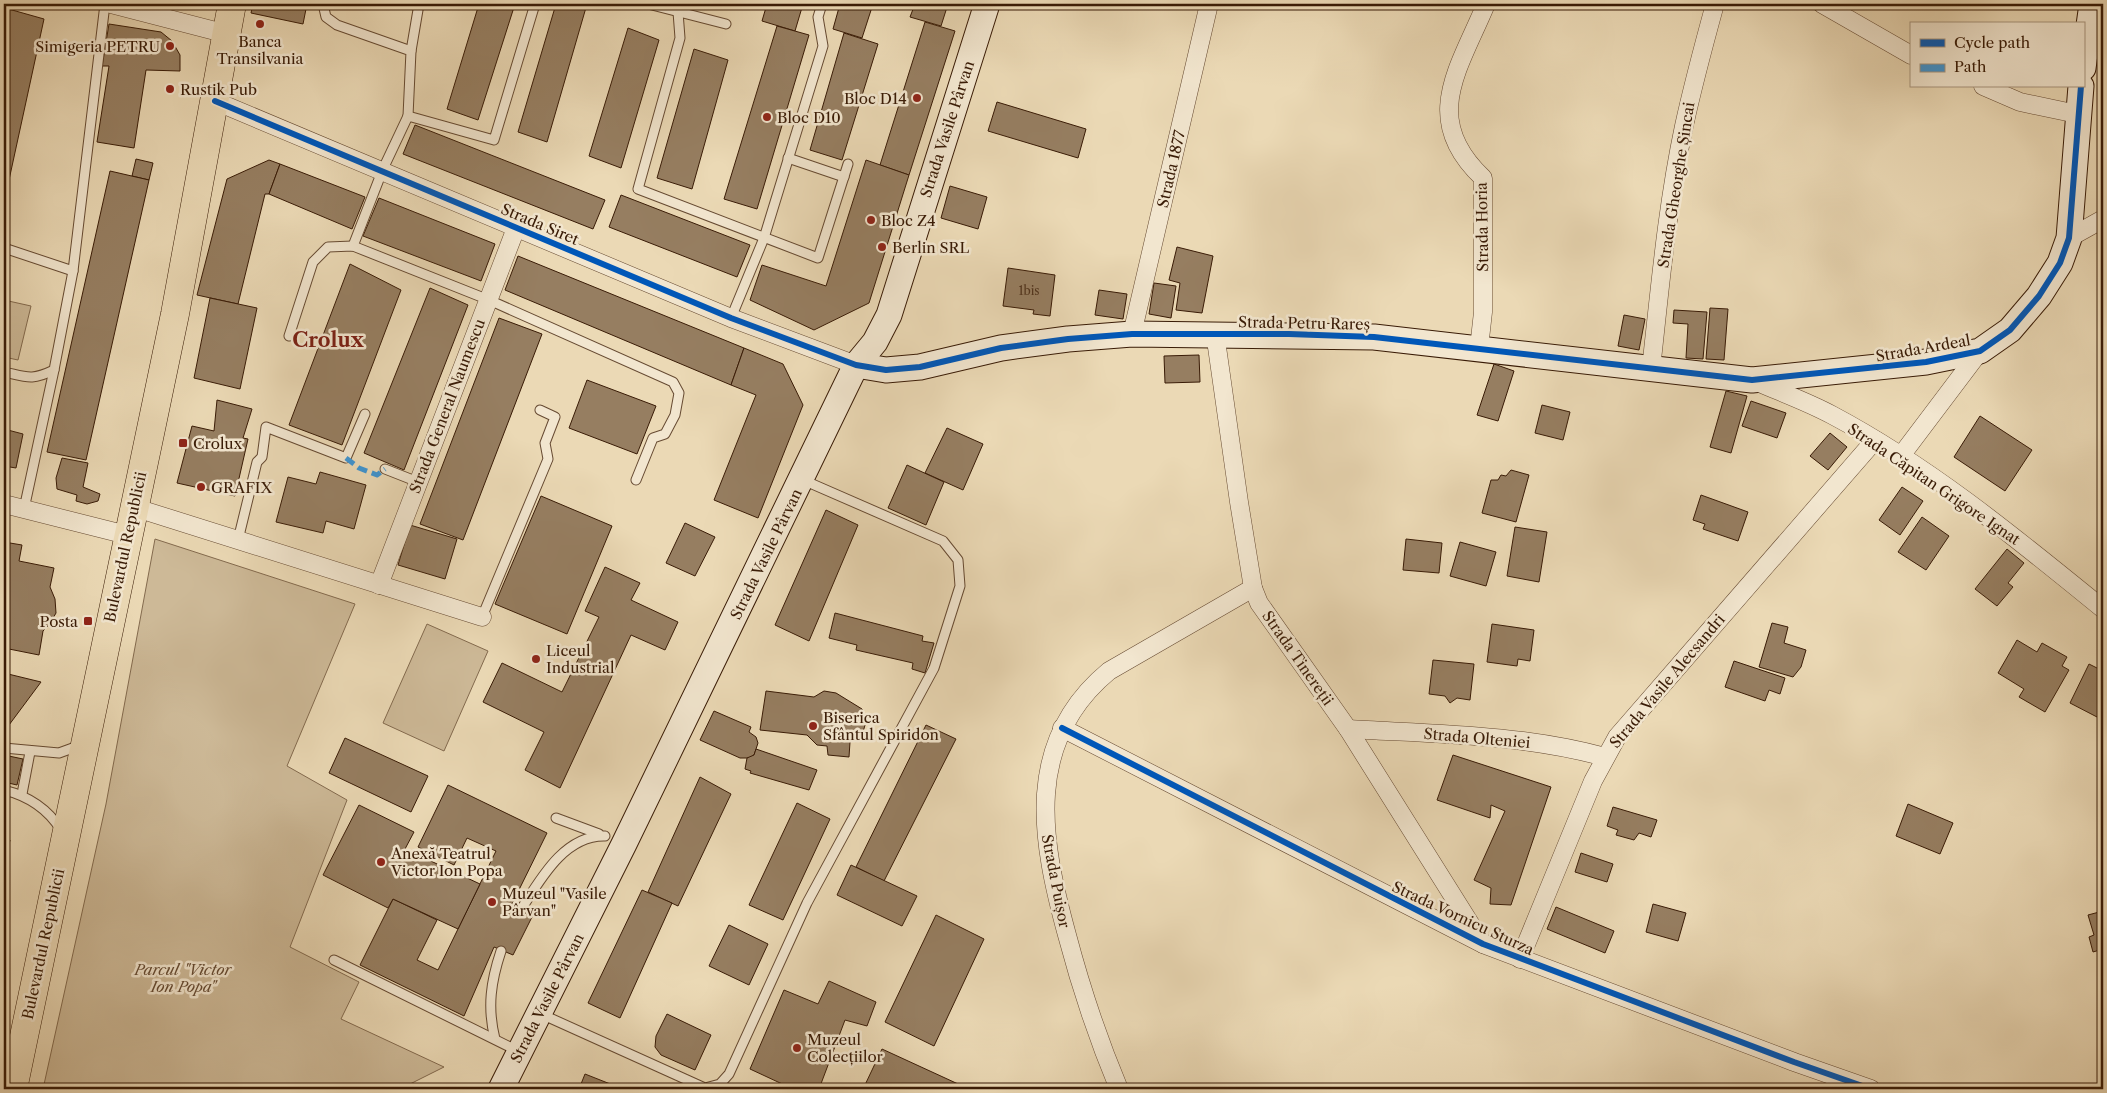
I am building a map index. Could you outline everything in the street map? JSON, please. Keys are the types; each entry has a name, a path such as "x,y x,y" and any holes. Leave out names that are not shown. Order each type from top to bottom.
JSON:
{"main road":[{"name":"Bulevardul Republicii","path":"13,1089 86,743 127,535 175,314 232,4"}],"street":[{"path":"111,4 227,34"},
{"name":"Strada Vasile Pârvan","path":"501,1089 540,1014 615,840 803,480 856,365 875,342 888,315 988,4"},
{"name":"Strada 1877","path":"1132,334 1210,4"},
{"name":"Strada Horia","path":"1479,348 1483,312 1483,178 1466,162 1455,142 1449,122 1449,101 1454,78 1486,4"},
{"name":"Strada Gheorghe Șincai","path":"1651,368 1666,239 1679,155 1698,65 1715,4"},
{"path":"1822,4 1910,55"},
{"path":"2084,61 2092,4"},
{"path":"1988,88 2020,102 2077,114"},
{"name":"Strada Ardeal","path":"1752,380 1898,366 1980,350 2010,330 2039,296 2060,263 2069,238 2077,114 2081,88"},
{"name":"Strada Siret","path":"215,101 732,318 856,365"},
{"path":"2069,238 2103,219"},
{"name":"Strada General Naumescu","path":"379,585 516,228"},
{"name":"Strada Petru Rareș","path":"856,365 886,370 920,367 1000,348 1068,339 1132,334 1216,333 1374,337 1752,380"},
{"name":"Strada Tinereții","path":"1216,333 1254,588 1268,619 1348,729 1483,944"},
{"path":"1900,457 1980,350"},
{"name":"Strada Căpitan Grigore Ignat","path":"1752,380 1830,414 1875,440 1992,520 2103,609"},
{"name":"Strada Vasile Alecsandri","path":"1520,959 1578,817 1605,757 1617,736 1875,440"},
{"path":"4,504 127,535"},
{"path":"133,507 482,617"},
{"name":"Strada Puișor","path":"1119,1089 1083,991 1054,889 1047,853 1044,817 1052,751 1062,728 1077,702 1091,686 1109,671 1254,588"},
{"name":"Strada Vornicu Sturza","path":"1062,728 1483,944 1871,1089"},
{"name":"Strada Olteniei","path":"1348,729 1518,740 1567,747 1605,757"}],"lane":[{"path":"24,509 73,270 105,4"},
{"path":"323,4 326,18 337,25 411,50"},
{"path":"353,246 383,170 408,116 411,50 419,4"},
{"path":"408,116 494,140 535,4"},
{"path":"648,4 680,8 726,24"},
{"path":"732,318 764,238 823,46 818,17 822,4"},
{"path":"680,8 680,38 638,189 818,258 848,164"},
{"path":"788,158 844,177"},
{"path":"289,336 313,262 328,247 353,246 489,300 672,382 679,393 675,415 665,434 653,438 636,480"},
{"path":"4,248 73,270"},
{"path":"4,372 30,378 42,377 54,370"},
{"path":"482,617 548,459 545,444 555,418 540,410"},
{"path":"238,540 257,462 262,456 266,427 346,458 365,414"},
{"path":"385,469 418,482"},
{"path":"540,1014 705,1088 720,1084 729,1074 807,903 934,668 960,586 958,560 943,541 803,480"},
{"path":"4,748 16,754 30,752 59,753 86,743"},
{"path":"22,794 30,752"},
{"path":"7,788 22,794 53,817 65,837"},
{"path":"556,818 615,840"},
{"path":"522,908 539,881 569,849 581,840 592,836 615,840"},
{"path":"495,1039 490,1022 489,997 501,951"},
{"path":"334,960 520,1052"}],"green space":[{"path":"4,300 31,306 18,360 4,357"},
{"name":"Parcul \"Victor Ion Popa\"","path":"155,539 355,604 287,766 347,800 290,947 359,982 341,1019 444,1067 400,1089 43,1089 106,804"},
{"path":"427,624 488,651 444,751 383,723"}],"building":[{"path":"253,4 307,4 303,24 251,13"},
{"path":"479,4 515,4 478,120 447,109"},
{"path":"556,4 587,4 547,142 518,132"},
{"path":"767,4 803,4 795,31 762,21"},
{"path":"840,4 873,4 862,38 833,29"},
{"path":"915,4 948,4 941,26 910,17"},
{"path":"5,8 44,19 4,203 4,15"},
{"name":"Bloc D14","path":"925,22 955,31 909,175 880,165"},
{"path":"109,24 161,32 172,41 180,55 180,71 146,70 134,148 97,142 109,66 102,66"},
{"name":"Bloc D10","path":"777,26 809,35 757,209 724,199"},
{"path":"628,28 659,40 621,168 589,156"},
{"path":"844,33 878,44 842,160 810,150"},
{"path":"694,49 728,60 692,189 657,178"},
{"path":"997,102 1086,129 1078,158 988,131"},
{"path":"415,125 605,200 593,229 403,154"},
{"path":"136,159 153,163 149,180 132,176"},
{"path":"269,160 280,164 269,194 265,194 238,304 197,295 227,179"},
{"name":"Bloc Z4","path":"866,160 909,175 869,303 814,330 750,300 762,265 826,286"},
{"path":"280,164 365,197 352,229 269,194"},
{"path":"110,171 149,180 86,460 47,452"},
{"path":"950,186 987,197 978,229 941,218"},
{"path":"621,195 750,245 737,277 609,227"},
{"path":"379,198 495,244 481,281 363,236"},
{"path":"1177,247 1213,256 1202,313 1176,310 1180,283 1169,280"},
{"path":"518,256 744,348 731,385 505,290"},
{"path":"350,264 401,290 342,445 289,425"},
{"path":"1008,268 1055,275 1050,316 1033,314 1034,310 1003,306"},
{"path":"1154,283 1176,286 1171,318 1149,314"},
{"path":"430,288 468,305 404,470 364,453"},
{"path":"1099,290 1127,294 1123,319 1095,315"},
{"path":"210,298 257,308 240,389 194,378"},
{"path":"1710,308 1728,309 1724,360 1706,359"},
{"path":"1674,310 1707,312 1703,359 1686,358 1688,324 1673,323"},
{"path":"1624,315 1645,319 1639,350 1618,346"},
{"path":"499,318 542,334 463,540 420,524"},
{"path":"744,348 783,364 803,405 758,518 714,500 756,395 731,385"},
{"path":"1199,355 1200,382 1165,383 1164,356"},
{"path":"1494,364 1514,371 1498,421 1477,415"},
{"path":"587,380 656,406 637,454 569,428"},
{"path":"1726,391 1747,396 1731,453 1710,447"},
{"path":"217,400 252,409 243,438 248,439 235,496 177,483 192,426 214,431"},
{"path":"1751,401 1786,413 1777,438 1742,426"},
{"path":"1542,405 1570,412 1563,440 1535,433"},
{"path":"1980,416 2032,450 2005,491 1954,457"},
{"path":"947,428 983,444 963,490 925,473"},
{"path":"4,429 23,434 16,468 4,466"},
{"path":"1830,433 1847,447 1828,470 1810,456"},
{"path":"62,458 88,463 83,487 100,494 98,501 87,504 76,501 77,495 57,489 56,478"},
{"path":"907,465 944,482 926,525 888,508"},
{"path":"1511,470 1529,475 1516,522 1482,513 1491,480 1498,480 1501,475 1506,476"},
{"path":"320,472 366,485 354,529 326,521 323,533 276,522 288,477 316,484"},
{"path":"1902,487 1923,501 1900,535 1879,520"},
{"path":"1701,495 1748,512 1738,541 1703,529 1705,524 1693,520"},
{"path":"541,496 612,526 567,634 495,604"},
{"path":"826,510 858,525 809,641 775,625"},
{"path":"1922,517 1949,536 1926,570 1898,552"},
{"path":"685,523 715,537 695,576 666,563"},
{"path":"410,525 457,539 445,579 398,565"},
{"path":"1515,527 1547,532 1539,582 1507,576"},
{"path":"1406,539 1442,543 1439,573 1403,570"},
{"path":"4,542 22,545 19,561 54,568 50,587 55,599 56,613 43,631 39,655 4,648"},
{"path":"1460,542 1496,552 1486,586 1450,576"},
{"path":"2007,549 2024,563 2008,583 2013,587 1997,606 1975,589"},
{"path":"605,567 640,583 631,600 678,622 665,650 631,635 560,788 525,770 544,732 483,702 502,663 562,692 599,617 585,611"},
{"path":"835,613 923,636 922,641 934,643 925,673 912,669 913,663 856,650 857,645 829,638"},
{"path":"1772,623 1788,627 1784,643 1806,650 1801,667 1793,677 1759,667"},
{"path":"1492,624 1534,630 1530,661 1518,659 1517,666 1487,662"},
{"path":"2017,640 2037,652 2042,643 2067,657 2062,666 2069,670 2045,712 2019,697 2024,689 1998,673"},
{"path":"1433,660 1474,664 1470,700 1457,698 1450,703 1445,696 1429,694"},
{"path":"1734,661 1785,678 1780,694 1769,690 1765,701 1725,687"},
{"path":"2089,664 2103,671 2103,704 2097,717 2070,703"},
{"path":"4,673 41,682 9,725 4,723"},
{"name":"Biserica Sfântul Spiridon","path":"766,691 814,697 824,691 836,693 862,709 866,722 862,735 850,742 849,757 828,755 827,746 817,745 807,735 760,730"},
{"path":"714,711 751,727 749,732 756,737 758,743 754,755 749,758 740,758 700,740"},
{"path":"926,725 956,739 884,881 856,867"},
{"path":"345,738 428,776 411,812 329,773"},
{"path":"756,749 817,770 809,790 750,773 751,771 745,769 747,758 754,755"},
{"path":"4,755 23,759 17,785 4,782"},
{"path":"1453,755 1551,787 1511,905 1490,904 1491,888 1474,880 1505,811 1491,805 1490,818 1437,800"},
{"path":"700,777 731,794 678,906 648,892"},
{"name":"Muzeul \"Vasile Pârvan\"","path":"448,785 547,833 512,904 533,915 513,955 494,947 464,1016 360,965 393,899 437,920 417,960 438,970 496,851 467,838 454,865 418,847"},
{"path":"797,803 830,819 783,920 749,905"},
{"path":"1908,804 1953,823 1940,854 1896,836"},
{"name":"Anexă Teatrul Victor Ion Popa","path":"359,805 414,832 405,849 480,884 458,929 393,899 388,908 323,875"},
{"path":"1613,807 1657,820 1651,837 1639,833 1634,840 1616,835 1618,830 1607,826"},
{"path":"4,839 10,840 4,866"},
{"path":"1581,853 1613,864 1607,882 1575,872"},
{"path":"851,865 917,896 902,926 837,895"},
{"path":"642,890 672,903 620,1018 588,1003"},
{"path":"1653,904 1686,913 1678,941 1646,932"},
{"path":"1556,907 1614,931 1605,953 1547,929"},
{"path":"2103,911 2103,949 2093,952 2089,937 2094,935 2088,915"},
{"path":"936,915 984,939 934,1046 885,1022"},
{"path":"729,925 768,944 749,985 709,966"},
{"name":"Muzeul Colecțiilor","path":"829,981 876,1002 867,1026 845,1020 819,1089 793,1089 750,1069 784,990 818,1004"},
{"path":"667,1014 711,1035 695,1070 661,1055 655,1047 656,1036"},
{"path":"882,1049 969,1089 870,1089 864,1087"},
{"path":"585,1074 623,1089 579,1089"}],"marked path":[{"path":"346,458 359,468 377,475 385,469"}],"cycle path":[{"path":"215,101 731,318 856,365 886,370 920,367 1001,348 1068,339 1132,334 1289,334 1374,337 1752,380 1926,362 1980,351 2010,330 2039,296 2060,263 2069,238 2081,88"},
{"path":"1062,728 1483,944 1794,1062 1871,1089"}],"place":[{"name":"Banca Transilvania","path":"260,24"},
{"name":"Simigeria PETRU","path":"170,46"},
{"name":"Rustik Pub","path":"170,89"},
{"name":"Bloc D14","path":"917,98"},
{"name":"Bloc D10","path":"767,117"},
{"name":"Bloc Z4","path":"871,220"},
{"name":"Berlin SRL","path":"882,247"},
{"name":"Crolux","path":"183,443"},
{"name":"GRAFIX","path":"201,487"},
{"name":"Posta","path":"88,621"},
{"name":"Liceul Industrial","path":"536,659"},
{"name":"Biserica Sfântul Spiridon","path":"813,726"},
{"name":"Anexă Teatrul Victor Ion Popa","path":"381,862"},
{"name":"Muzeul \"Vasile Pârvan\"","path":"492,902"},
{"name":"Muzeul Colecțiilor","path":"797,1048"}],"district":[{"name":"Crolux","path":"328,340"}]}
